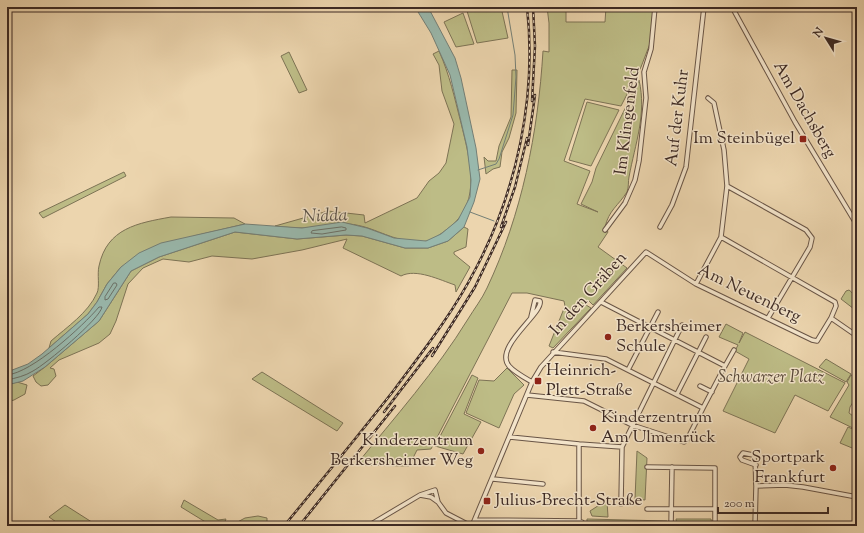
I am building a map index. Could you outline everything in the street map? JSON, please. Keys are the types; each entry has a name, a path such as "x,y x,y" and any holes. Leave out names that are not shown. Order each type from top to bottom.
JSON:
{"street":[{"name":"Im Klingenfeld","path":"605,230 625,203 635,180 639,161 646,98 644,88 644,72 651,49 655,7"},
{"name":"Auf der Kuhr","path":"660,227 672,205 686,167 704,7"},
{"name":"Am Dachsberg","path":"732,7 795,122 857,225"},
{"path":"696,284 721,237 727,186 724,150 714,103 708,98"},
{"path":"727,186 809,233 812,238 811,244 768,318"},
{"path":"721,237 792,276 835,302 836,306 831,318 857,336"},
{"name":"Am Neuenberg","path":"649,252 696,284 817,341 831,318"},
{"name":"In den Gräben","path":"472,526 493,479 532,382 549,356 601,302 642,254 649,252"},
{"path":"531,317 533,303 538,299 541,304 540,308 517,334 507,352 506,359 509,366 532,382"},
{"path":"601,302 725,366"},
{"path":"628,370 658,312"},
{"path":"622,504 622,447 653,381 682,325"},
{"path":"677,394 706,338"},
{"path":"527,395 584,401 632,425 685,442 734,350"},
{"path":"553,352 606,359 653,381 703,408"},
{"path":"700,386 712,392"},
{"path":"510,437 622,447"},
{"path":"579,444 579,521"},
{"path":"755,526 756,465"},
{"path":"647,467 715,468 715,526"},
{"path":"671,526 672,467"},
{"path":"493,479 543,484"},
{"path":"756,486 785,485 857,497"},
{"path":"368,526 420,495 434,490 438,502 446,513 472,526"},
{"path":"420,495 431,497 438,502"},
{"path":"647,509 715,509"},
{"path":"475,520 579,521 582,522 584,526"}],"green space":[{"path":"476,7 501,7 508,38 477,43 467,11"},
{"path":"547,7 566,7 566,22 605,22 606,7 654,7 651,41 641,67 621,106 585,99 564,161 590,171 577,204 598,212 581,204 592,182 596,168 639,80 642,105 641,117 628,190 609,216 605,227 608,232 598,247 627,268 593,305 589,301 586,305 591,308 553,348 549,346 565,306 564,301 527,293 512,293 431,449 417,450 409,466 356,465 415,394 456,338 483,296 499,260 519,202 532,143 541,82 543,51 549,52 549,23"},
{"path":"463,13 474,44 456,47 444,22"},
{"path":"439,51 452,86 470,164 471,178 467,205 450,227 430,240 411,242 358,225 350,224 334,224 302,228 275,226 328,211 364,215 365,223 417,198 429,181 439,173 446,163 454,124 442,91 439,65 433,54"},
{"path":"289,52 307,90 299,93 281,56"},
{"path":"512,70 517,70 516,113 509,138 502,152 500,167 493,169 486,174 484,157 488,161 496,161 499,146 511,117"},
{"path":"587,102 619,110 591,166 569,160"},
{"path":"124,172 126,176 43,218 39,213"},
{"path":"171,217 234,218 245,224 194,236 121,267 107,284 88,314 49,348 51,341 83,313 97,293 99,266 103,253 109,243 117,235 136,225"},
{"path":"464,227 468,229 466,247 454,252 454,254 470,267 456,292 455,285 421,274 414,273 401,276 343,248 347,239 302,250 252,259 212,256 189,262 163,259 143,268 128,284 116,321 110,334 99,343 59,360 50,368 54,369 56,376 48,385 41,386 36,382 33,376 99,321 131,271 159,257 235,232 297,239 346,235 362,236 405,248 428,248 448,241"},
{"path":"849,290 856,299 854,309 841,299 846,291"},
{"name":"Schwarzer Platz","path":"726,324 743,333 739,343 745,332 845,383 828,411 795,395 775,433 723,411 749,359 735,351 738,345 719,337"},
{"path":"826,359 851,374 846,382 819,367"},
{"path":"507,368 524,385 514,394 499,428 466,413 479,380 494,381"},
{"path":"857,369 857,396 850,407 849,413 857,419 857,430 830,417 849,385 847,382"},
{"path":"262,372 343,423 337,431 252,379"},
{"path":"472,375 478,378 464,414 481,422 463,454 435,446"},
{"path":"17,382 27,385 25,394 7,402 7,385"},
{"path":"848,427 857,431 857,450 840,443"},
{"path":"637,451 647,458 645,500 635,499"},
{"path":"184,500 218,520 226,519 223,526 212,526 181,507"},
{"path":"607,500 608,517 592,516 590,511"},
{"path":"65,505 98,526 62,526 49,517"},
{"path":"258,516 267,518 267,526 230,526 245,518"},
{"path":"587,519 667,521 667,526 587,526"},
{"path":"676,519 711,519 712,526 677,526"},
{"path":"481,522 576,523 580,526 479,526"}],"water":[{"path":"415,7 428,7 455,58 461,78 476,148 480,179 474,202 464,227 448,241 428,248 405,248 362,236 346,235 297,239 235,232 159,257 131,271 99,321 45,367 23,381 7,385 7,372 28,364 42,354 88,314 107,284 121,267 139,253 161,243 245,224 302,228 342,222 367,228 394,238 426,241 441,234 458,220 470,197 471,180 467,147 450,75 431,33"}],"waterway":[{"path":"478,170 496,164 513,115 516,77 515,55 507,7"},
{"path":"470,212 494,221"}],"railway":[{"path":"284,526 394,390 427,346 466,286 490,240 513,176 526,108 529,75 527,7"},
{"path":"532,101 535,46 533,7"},
{"path":"528,145 535,95"},
{"path":"501,227 515,187 527,138"},
{"path":"432,356 475,287 506,222"},
{"path":"384,412 433,348"},
{"path":"299,526 395,406"}],"place":[{"name":"Im Steinbügel","path":"803,139"},
{"name":"Berkersheimer Schule","path":"608,337"},
{"name":"Heinrich- Plett-Straße","path":"538,381"},
{"name":"Kinderzentrum Am Ulmenrück","path":"593,428"},
{"name":"Kinderzentrum Berkersheimer Weg","path":"481,451"},
{"name":"Sportpark Frankfurt","path":"833,468"},
{"name":"Julius-Brecht-Straße","path":"487,501"}],"water label":[{"name":"Nidda","path":"325,217"}]}
